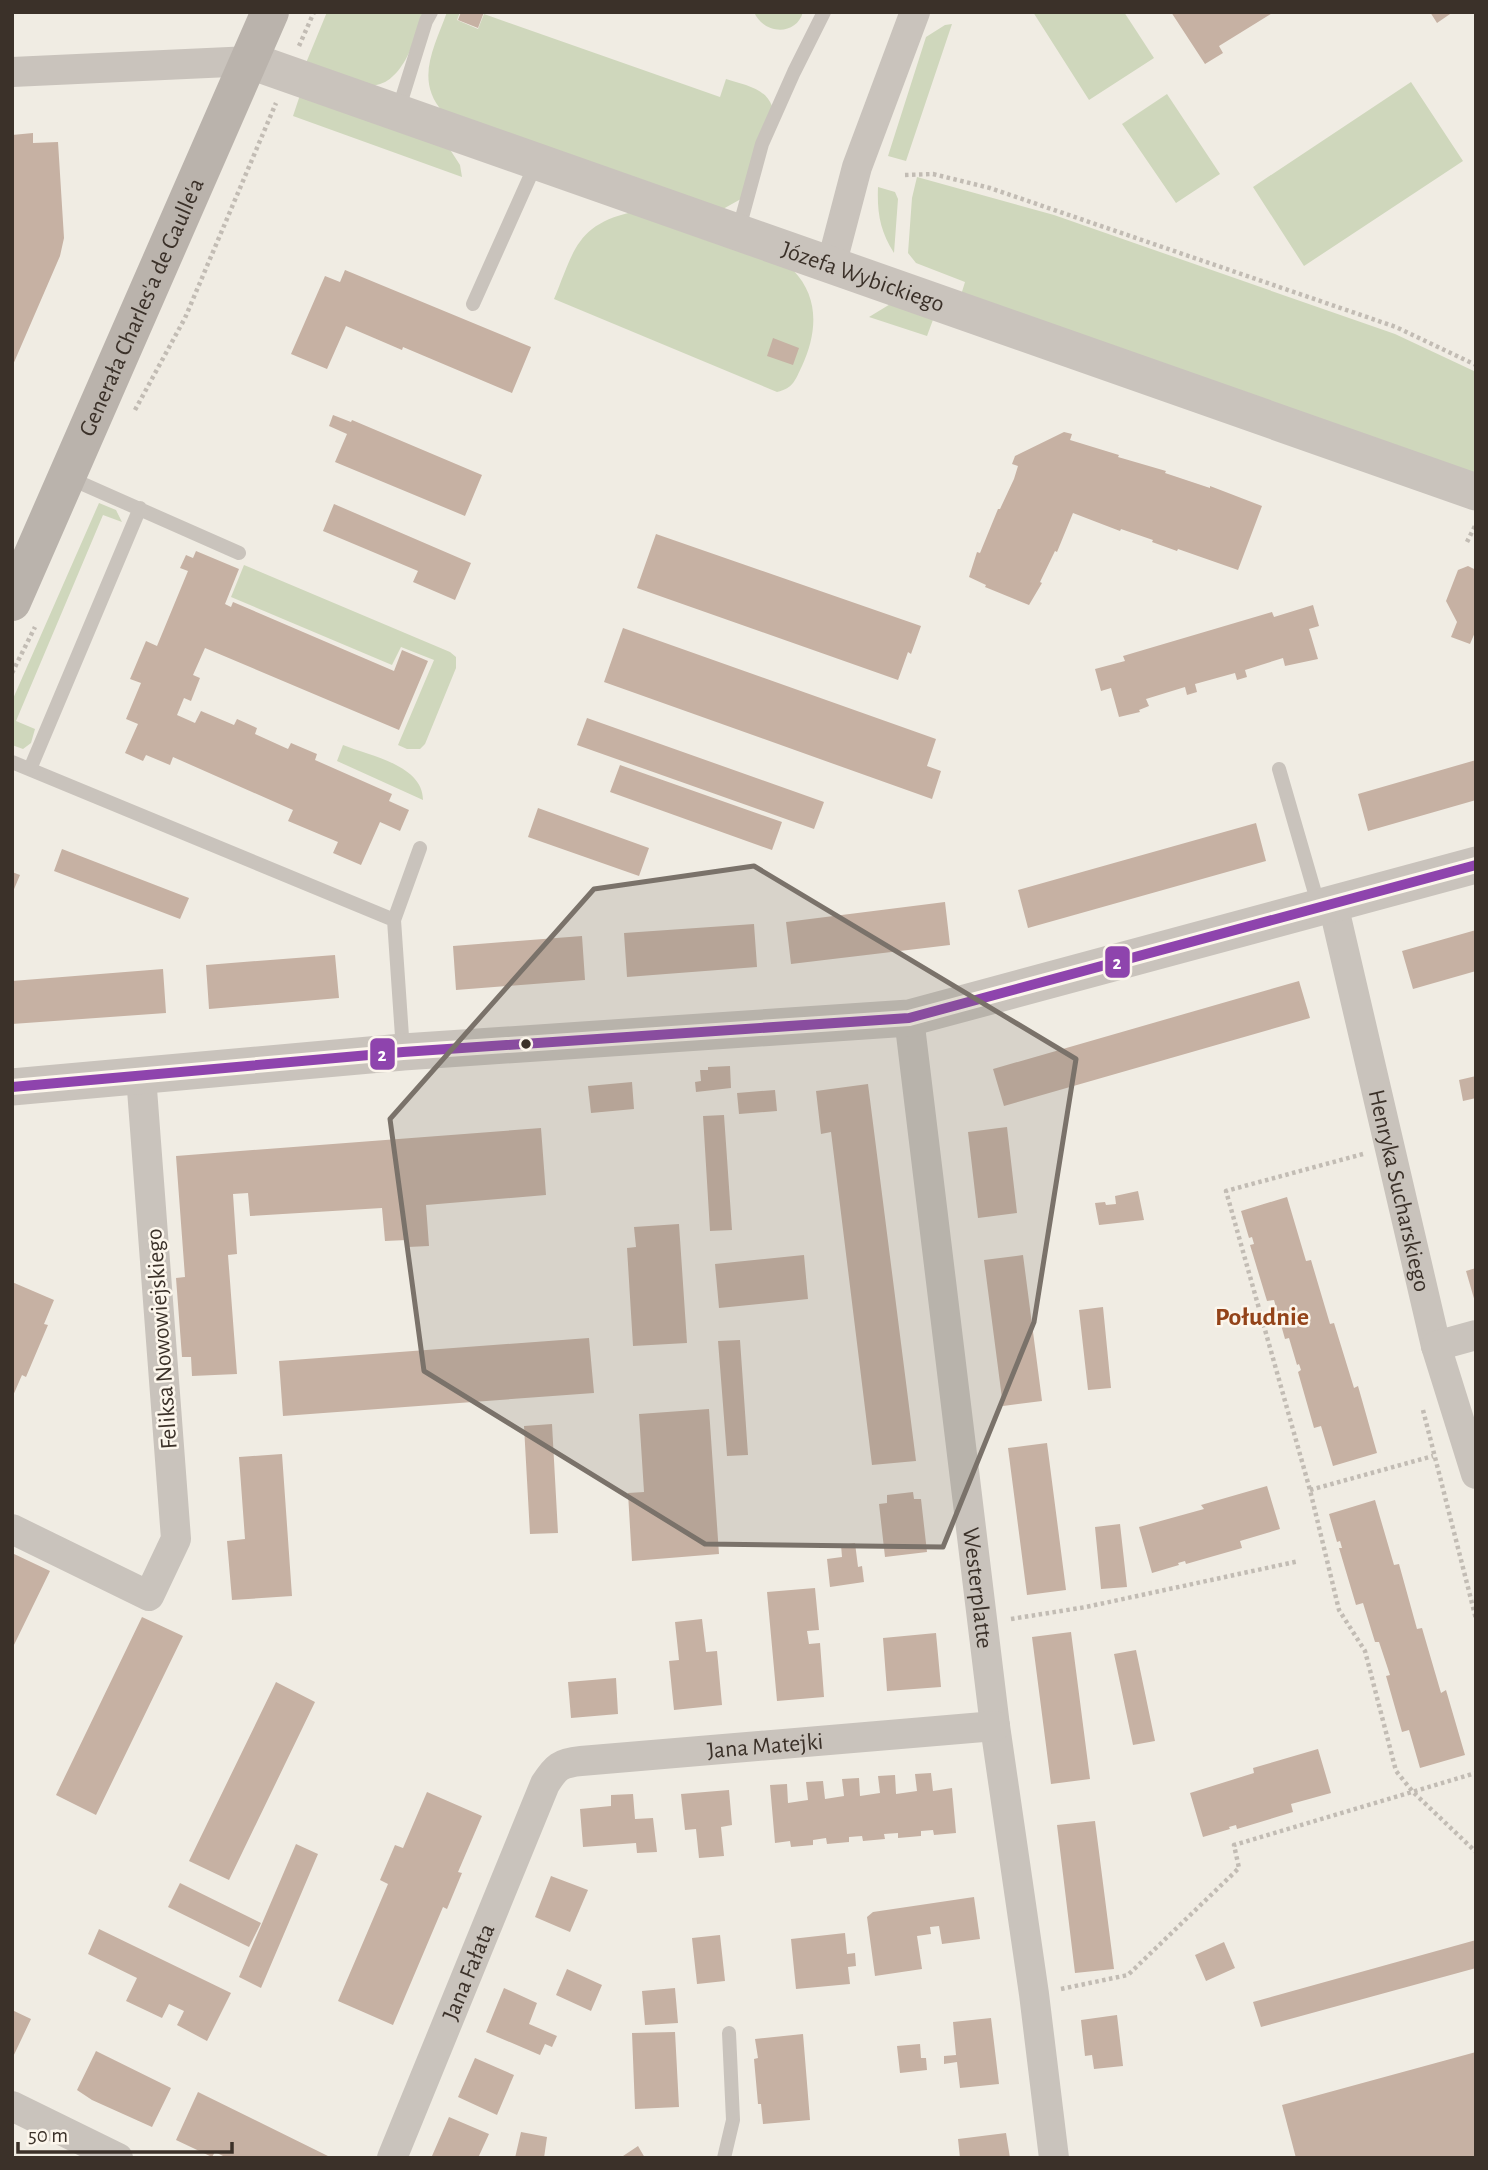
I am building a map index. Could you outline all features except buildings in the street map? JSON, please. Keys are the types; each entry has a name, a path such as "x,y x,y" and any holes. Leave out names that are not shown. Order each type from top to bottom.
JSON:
{"main road":[{"name":"Generała Charles'a de Gaulle'a","path":"12,602 251,61 270,12"}],"street":[{"path":"831,266 857,167 915,12"},
{"path":"12,72 251,61"},
{"name":"Józefa Wybickiego","path":"251,61 1476,492"},
{"path":"12,1087 403,1052 909,1018 1476,865"},
{"name":"Henryka Sucharskiego","path":"1326,906 1436,1346 1476,1474"},
{"name":"Westerplatte","path":"909,1018 995,1726 1034,1994 1054,2158"},
{"name":"Feliksa Nowowiejskiego","path":"12,1530 149,1596 176,1539 141,1076"},
{"path":"1436,1346 1476,1335"},
{"name":"Jana Matejki","path":"545,1784 556,1768 568,1762 995,1726"},
{"name":"Jana Fałata","path":"392,2158 545,1784"},
{"path":"12,2106 118,2158"}],"lane":[{"path":"398,112 431,12"},
{"path":"738,233 762,144 824,12"},
{"path":"474,304 537,161"},
{"path":"66,477 239,553"},
{"path":"30,769 140,508"},
{"path":"12,762 394,920"},
{"path":"1279,769 1326,906"},
{"path":"403,1052 394,920 420,848"},
{"path":"724,2158 733,2120 729,2033"}],"path":[{"path":"299,47 314,12"},
{"path":"129,422 185,318 280,94"},
{"path":"905,175 933,174 989,188 1396,327 1476,365"},
{"path":"1467,542 1476,524"},
{"path":"12,673 19,657"},
{"path":"1368,1167 1365,1153 1226,1191 1310,1490 1339,1610 1365,1651 1396,1771 1413,1792 1476,1852"},
{"path":"1421,1403 1476,1619"},
{"path":"1310,1490 1433,1455"},
{"path":"983,1623 1086,1607 1299,1561"},
{"path":"1034,1994 1128,1975 1239,1868 1234,1845 1476,1773"}],"highlighted area":[{"path":"754,866 1076,1059 1034,1322 943,1547 705,1544 424,1371 390,1119 594,889"}],"green space":[{"path":"327,12 424,12 412,47 398,70 390,79 380,84 368,85 306,63"},
{"path":"447,12 460,12 457,20 478,29 484,14 720,97 726,79 759,91 772,106 748,195 723,209 443,112 434,100 428,75 433,50"},
{"path":"754,12 803,12 794,26 779,30 764,25"},
{"path":"1033,12 1124,12 1154,58 1089,100"},
{"path":"952,24 906,161 888,156 926,37 945,25"},
{"path":"1411,82 1463,161 1304,266 1253,187"},
{"path":"1167,94 1220,174 1176,203 1122,124"},
{"path":"300,95 449,148 460,165 462,177 293,116"},
{"path":"917,177 1054,215 1395,334 1476,372 1476,476 961,295 965,282 916,263 908,253 912,198"},
{"path":"878,187 895,192 898,199 894,253 880,222"},
{"path":"632,212 793,270 808,292 812,304 813,329 807,354 791,386 777,392 554,299 573,254 588,233 599,224"},
{"path":"892,303 934,317 927,336 869,317"},
{"path":"99,503 116,510 122,522 103,515 16,721 35,729 31,743 23,749 12,745 12,701"},
{"path":"244,565 450,652 456,657 456,668 425,744 420,749 407,749 398,745 434,660 401,647 392,665 231,597"},
{"path":"343,745 405,770 421,788 423,800 337,761"}],"transit line":[{"name":"2","path":"12,1087 403,1052 909,1018 1476,865"}],"district":[{"name":"Południe","path":"1262,1316"}]}
